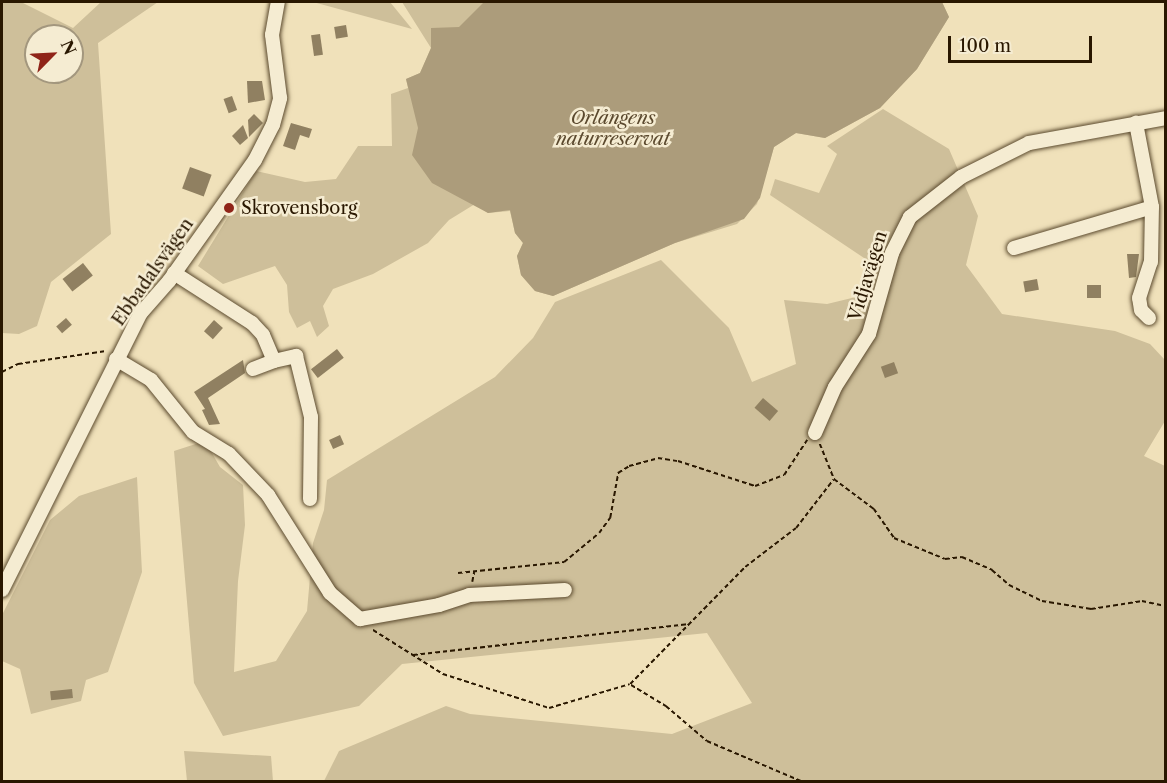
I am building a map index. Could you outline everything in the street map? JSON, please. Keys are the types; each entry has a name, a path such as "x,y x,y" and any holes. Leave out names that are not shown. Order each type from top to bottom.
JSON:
{"street":[{"name":"Ebbadalsvägen","path":"2,590 141,313 174,273 255,160 273,125 280,98 272,35 278,2"},
{"name":"Vidjavägen","path":"815,433 835,387 869,333 892,253 910,217 961,177 1029,142 1166,118"},
{"path":"1136,123 1152,207 1151,262 1139,298 1141,310 1149,318"},
{"path":"1014,248 1152,207"},
{"path":"174,273 252,323 263,335 274,361"},
{"path":"119,354 151,380 193,432 228,454 244,470 280,513 330,593 360,619 439,605 469,595 565,591"},
{"path":"253,369 296,356 307,389 311,417 310,499"}],"path":[{"path":"2,372 18,364 119,354"},
{"path":"815,433 834,479 874,509 894,538 945,559 962,557 992,570 1009,585 1042,601 1091,609 1142,601 1166,606"},
{"path":"458,573 564,562 599,533 610,518 618,473 629,466 658,458 678,461 755,486 784,475 815,433"},
{"path":"360,619 443,674 549,708 630,684 745,567 796,528 834,479"},
{"path":"413,655 690,624"},
{"path":"630,684 666,706 707,741 803,782"}],"green space":[{"path":"2,2 21,2 65,24 24,24 24,84 84,84 84,24 77,24 101,2 158,2 98,43 111,234 51,282 37,326 19,334 2,333"},
{"path":"313,2 390,2 412,29"},
{"name":"Orlångens naturreservat","path":"402,2 942,2 949,17 917,69 880,108 825,138 796,133 774,147 757,204 737,224 675,243 553,296 535,291 521,275 517,256 523,243 515,233 510,211 488,213 475,204 449,220 428,243 373,274 333,289 323,306 329,326 317,337 310,321 297,328 289,312 287,285 275,266 223,284 198,266 256,171 305,182 336,179 358,146 392,146 391,94 408,88 406,79 420,73 431,48"},
{"path":"883,109 949,149 978,216 966,265 1002,314 1115,331 1150,344 1165,360 1165,421 1144,456 1165,466 1165,781 324,781 339,751 446,706 470,714 672,734 752,703 707,633 402,664 359,706 223,736 194,683 174,451 205,441 220,467 243,485 245,525 238,581 234,672 276,661 307,611 313,543 324,510 327,480 495,377 533,338 555,302 661,260 729,328 752,382 796,364 784,300 827,304 856,297 881,316 891,280 870,262 770,195 775,179 819,193 837,154 827,146"},
{"path":"137,477 142,572 108,672 86,680 81,701 31,714 20,669 2,661 2,615 50,520 79,496"},
{"path":"184,751 271,756 273,781 187,781"}],"shaded area":[{"name":"Orlångens naturreservat","path":"484,2 942,2 949,17 917,69 880,108 825,138 796,133 774,147 760,198 744,219 675,243 553,296 535,291 521,275 517,256 523,243 515,233 510,210 488,213 432,183 412,155 418,128 406,79 420,73 431,48 431,28 459,27"}],"building":[{"path":"346,25 348,37 336,39 334,27"},
{"path":"320,34 323,55 314,56 311,35"},
{"path":"247,81 262,81 265,100 248,103"},
{"path":"232,96 237,110 229,113 224,99"},
{"path":"254,114 263,123 249,137 248,120"},
{"path":"291,123 312,129 309,138 300,135 295,150 283,146"},
{"path":"243,125 248,138 240,145 232,136"},
{"path":"190,167 212,175 204,196 182,189"},
{"path":"1127,254 1139,254 1136,277 1129,278"},
{"path":"83,263 93,276 72,292 63,279"},
{"path":"1037,279 1039,290 1025,292 1023,281"},
{"path":"1087,285 1101,285 1101,298 1087,298"},
{"path":"66,318 72,325 62,333 56,327"},
{"path":"214,320 223,328 213,339 204,331"},
{"path":"337,349 344,358 318,378 311,369"},
{"path":"243,360 245,373 208,398 220,424 209,425 202,410 205,409 194,392"},
{"path":"894,362 898,373 885,378 881,367"},
{"path":"763,398 778,411 770,421 754,408"},
{"path":"340,435 344,444 333,449 329,440"},
{"path":"72,689 73,698 51,700 50,691"}],"place":[{"name":"Skrovensborg","path":"229,208"}]}
